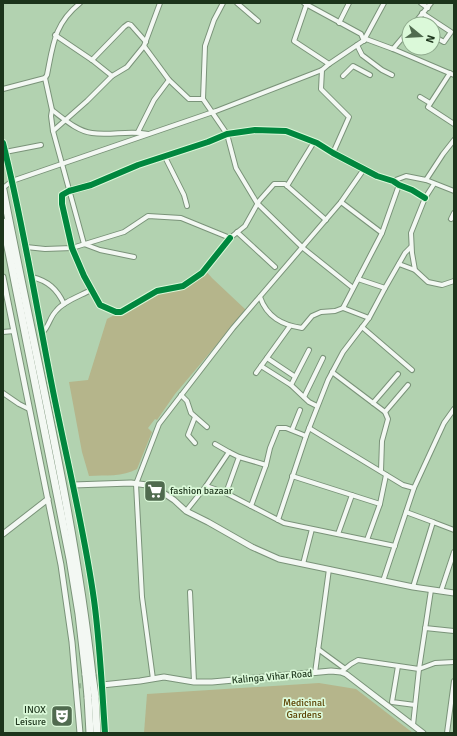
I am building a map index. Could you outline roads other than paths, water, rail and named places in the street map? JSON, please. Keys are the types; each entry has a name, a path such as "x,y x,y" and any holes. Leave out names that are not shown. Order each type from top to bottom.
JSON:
{"highway":[{"path":"3,191 76,560 86,620 91,696 97,733"},
{"path":"3,222 70,559 89,675"},
{"path":"90,733 91,696"}],"street":[{"path":"80,3 66,17 55,35 47,75 45,78 52,110 51,116 53,131 84,244"},
{"path":"53,131 66,121 112,76 127,67 145,44 160,3"},
{"path":"223,3 214,20 205,46 203,99 227,134 236,168 257,203 303,248 353,288"},
{"path":"237,3 258,21"},
{"path":"339,23 349,3"},
{"path":"3,191 12,181 213,112 322,70 364,40 384,3"},
{"path":"420,3 428,8"},
{"path":"425,16 422,14 431,3"},
{"path":"329,64 294,41 306,4 361,34 364,40"},
{"path":"92,60 124,27 128,24 131,25 169,80 189,98 203,99"},
{"path":"441,26 451,32 444,42 441,40"},
{"path":"55,35 92,60 112,76"},
{"path":"364,40 366,39 393,49 452,74 425,112"},
{"path":"393,49 401,40"},
{"path":"357,45 362,55 382,70 392,75"},
{"path":"343,76 353,66 370,75"},
{"path":"322,70 321,89 349,117 333,153"},
{"path":"3,89 45,78"},
{"path":"138,132 154,100 169,80"},
{"path":"420,97 454,124"},
{"path":"52,110 66,121 85,131 93,133 138,132 148,134"},
{"path":"326,220 285,184 274,184 257,203 246,226 230,238 202,273 183,286 157,291 121,312 116,312 100,306 84,276 72,248 62,195 69,191 91,185 138,165 165,157 227,134 255,130 286,131 314,142 377,176 393,181 425,198"},
{"path":"426,180 454,140"},
{"path":"3,142 43,332 94,600 105,733"},
{"path":"287,186 314,142"},
{"path":"5,152 41,145"},
{"path":"165,157 188,206"},
{"path":"153,679 142,597 136,484 159,424 233,328 341,202 364,169"},
{"path":"393,181 406,176 426,180 454,191"},
{"path":"415,270 411,233 425,198 434,184"},
{"path":"343,308 382,233 399,185"},
{"path":"341,202 382,233"},
{"path":"451,219 454,213"},
{"path":"26,247 45,249 72,248 124,232 148,216 181,218 230,238"},
{"path":"238,232 275,267"},
{"path":"84,244 100,250 134,257"},
{"path":"278,520 306,436 332,372 343,352 369,318 404,253 412,247"},
{"path":"399,264 415,270 428,282 442,285 454,281"},
{"path":"3,277 61,565 72,642 80,733"},
{"path":"32,277 51,285 60,295 64,304"},
{"path":"358,279 385,288"},
{"path":"43,332 51,321 54,313 64,304 91,290"},
{"path":"260,297 264,308 275,319 290,326 302,328 312,316 321,312 335,311 343,308 369,318"},
{"path":"256,373 290,326"},
{"path":"362,328 412,370"},
{"path":"3,332 14,331"},
{"path":"291,385 294,376 309,350"},
{"path":"267,358 294,376"},
{"path":"304,397 323,358"},
{"path":"261,366 291,385 309,402 317,406"},
{"path":"332,372 385,412 388,419 382,441 381,471"},
{"path":"373,403 398,374"},
{"path":"385,412 408,385"},
{"path":"3,393 19,404 29,408"},
{"path":"181,395 187,400 189,411 207,427"},
{"path":"383,581 414,488 444,423 454,409"},
{"path":"292,430 300,410"},
{"path":"195,417 188,435 195,443"},
{"path":"251,506 277,429 280,427 306,436"},
{"path":"309,428 403,485 414,488"},
{"path":"215,444 239,457 266,465"},
{"path":"186,511 206,486 229,452"},
{"path":"226,494 239,457"},
{"path":"367,540 380,504 386,474"},
{"path":"292,476 380,504"},
{"path":"73,485 147,485 159,490 174,500 186,511 252,547 279,559 413,587 454,593"},
{"path":"206,486 226,494 284,523 395,546"},
{"path":"338,534 352,495"},
{"path":"3,534 48,499"},
{"path":"406,512 454,530"},
{"path":"413,587 433,522"},
{"path":"303,564 312,529"},
{"path":"441,592 454,552"},
{"path":"315,673 329,569"},
{"path":"413,725 419,669 431,590"},
{"path":"190,592 194,682"},
{"path":"425,628 454,631"},
{"path":"318,649 346,674 423,733"},
{"path":"343,670 358,660 419,669 435,663 454,662"},
{"path":"398,666 392,702 415,705"},
{"name":"Kalinga Vihar Road","path":"102,685 164,677 194,682 212,682 343,670"},
{"path":"447,733 454,681"},
{"path":"448,728 454,729"}],"tunnel":[{"path":"76,686 102,685"}],"place":[{"name":"fashion bazaar","path":"155,491"},
{"name":"INOX Leisure","path":"62,716"}],"park label":[{"name":"Medicinal Gardens","path":"304,708"}]}
